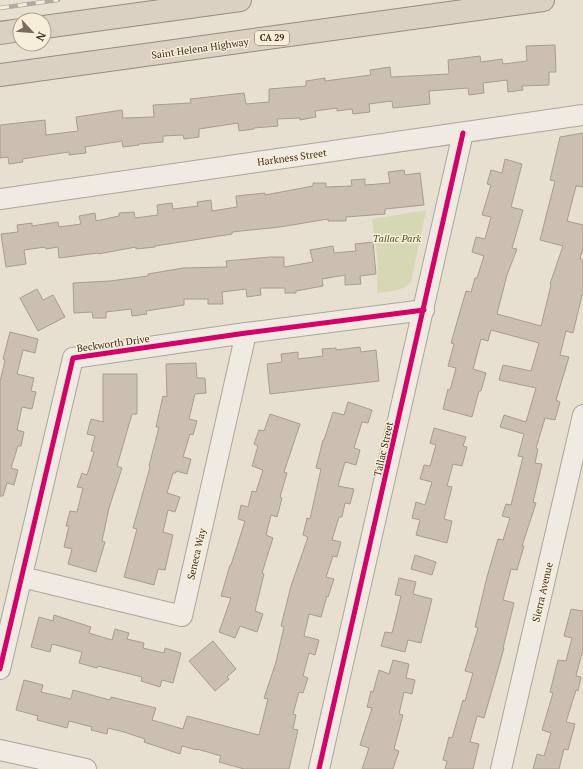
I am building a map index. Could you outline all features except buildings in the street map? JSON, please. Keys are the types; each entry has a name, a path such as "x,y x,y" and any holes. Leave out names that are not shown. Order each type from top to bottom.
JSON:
{"highway":[{"path":"52,26 240,0"},
{"name":"Saint Helena Highway","path":"0,75 543,0"},
{"path":"0,33 12,31"}],"street":[{"name":"Harkness Street","path":"0,199 583,115"},
{"name":"Tallac Street","path":"319,769 424,310 463,132"},
{"name":"Beckworth Drive","path":"0,668 73,358 246,333 424,310"},
{"name":"Seneca Way","path":"22,577 182,616 246,333"},
{"name":"Sierra Avenue","path":"501,769 583,415"},
{"path":"0,750 86,769"}],"green space":[{"name":"Tallac Park","path":"426,210 411,282 404,288 377,293 378,263 372,219"}],"railway":[{"path":"0,8 58,0"}],"cycle path":[{"path":"319,769 463,133"},
{"path":"0,669 73,358 246,333 424,310"}]}
